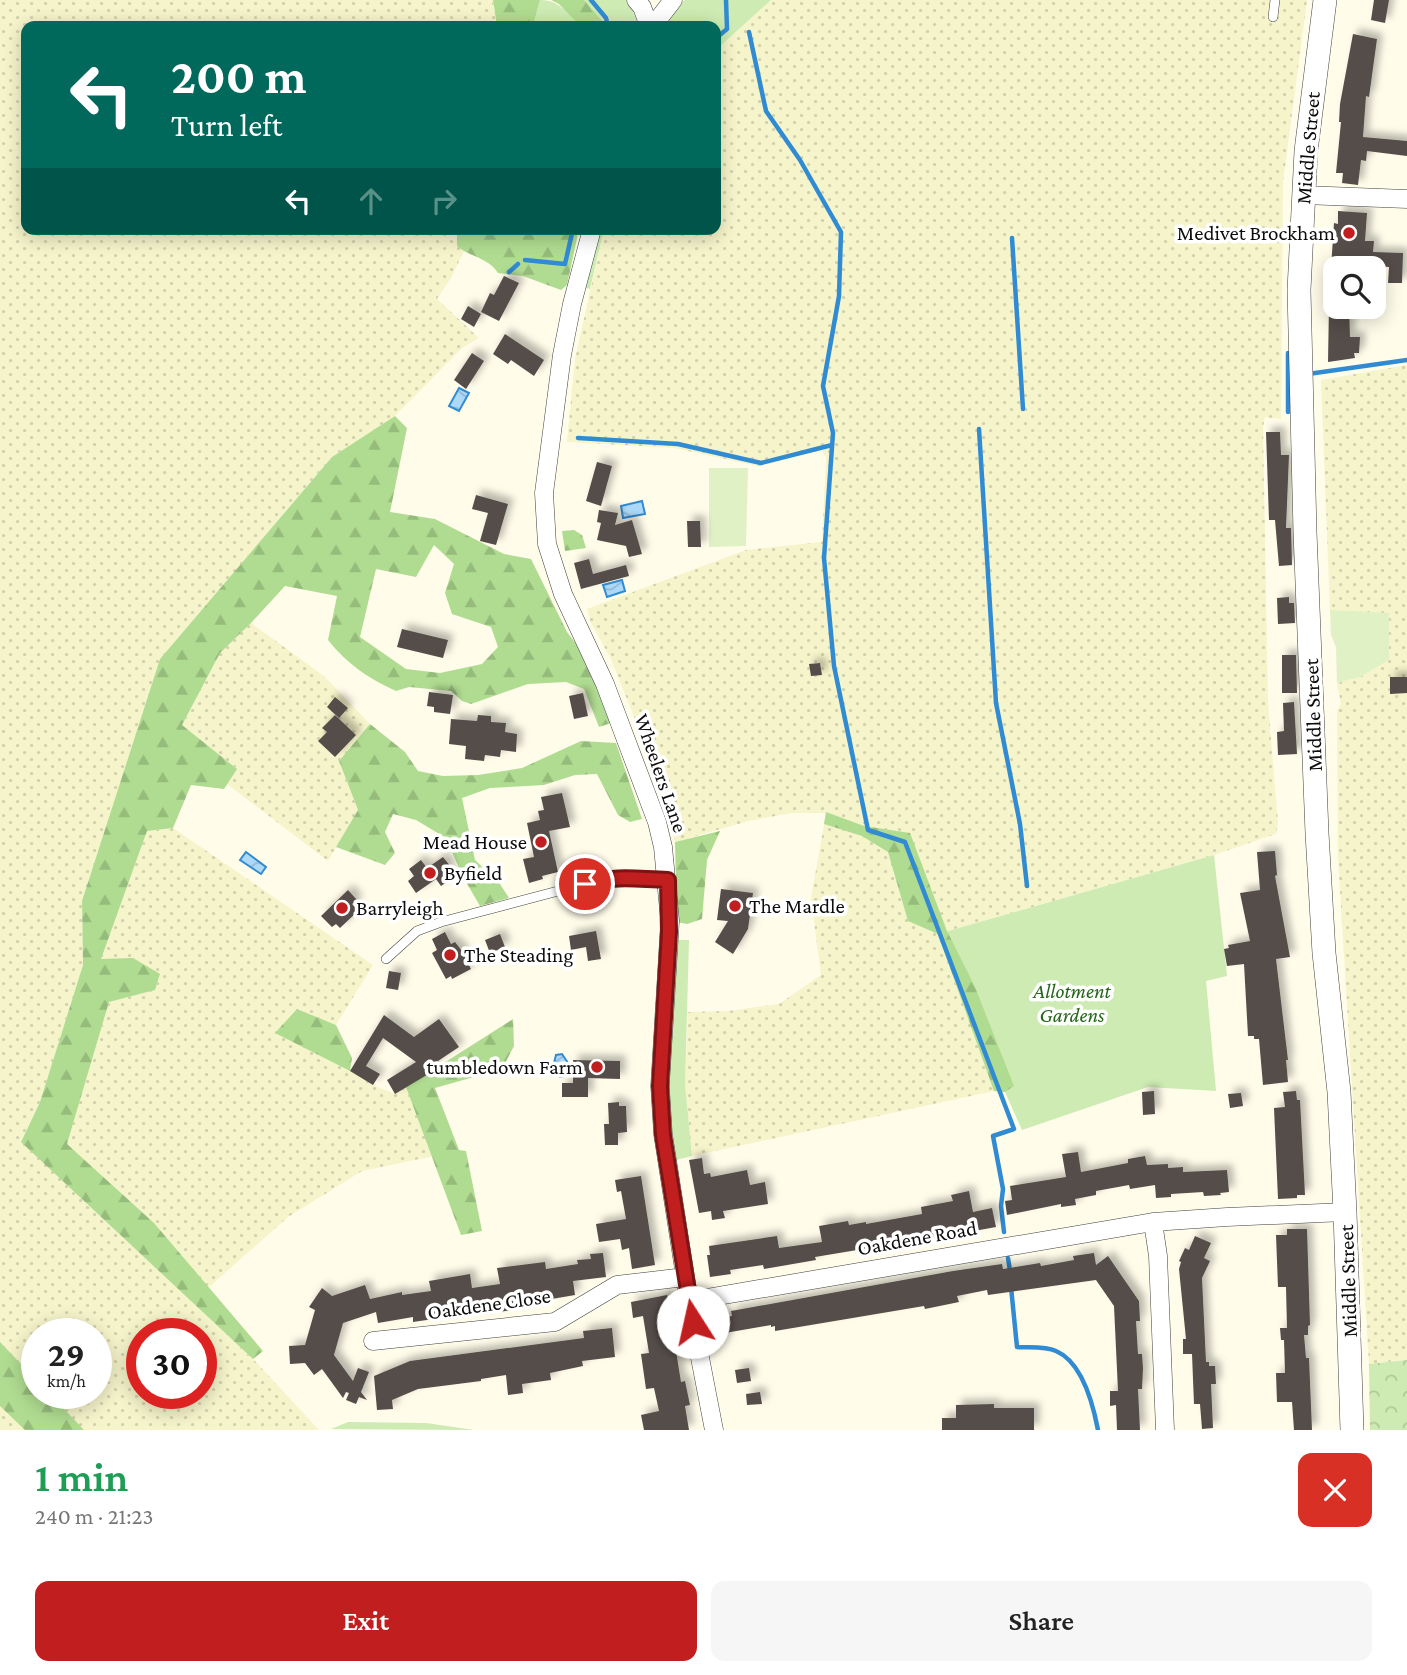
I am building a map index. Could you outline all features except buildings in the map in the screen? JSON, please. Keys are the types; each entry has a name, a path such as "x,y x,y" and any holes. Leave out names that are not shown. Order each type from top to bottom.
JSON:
{"street":[{"path":"636,0 649,21"},
{"path":"655,21 673,0"},
{"name":"Middle Street","path":"1325,0 1306,142 1299,290 1317,833 1324,953 1339,1093 1352,1430"},
{"path":"1304,195 1407,199"},
{"name":"Wheelers Lane","path":"590,235 572,303 562,355 544,493 547,544 563,594 605,684 657,822 663,847 668,880 669,932 660,1086 663,1135 689,1301 714,1430"},
{"name":"Oakdene Road","path":"689,1301 1153,1222 1345,1212"},
{"path":"1153,1222 1158,1256 1165,1430"},
{"name":"Oakdene Close","path":"373,1341 555,1322 617,1285 685,1277"}],"lane":[{"path":"1273,17 1275,0"},
{"path":"386,959 417,931 440,922 611,877 668,880"}],"shaded area":[{"path":"0,0 493,0 496,21 21,21 21,235 457,235 457,245 464,251 437,299 479,338 462,348 395,416 332,457 160,659 82,901 83,965 40,1102 21,1141 209,1318 126,1318 126,1409 217,1409 217,1325 253,1359 319,1430 0,1430"},
{"path":"771,0 1307,0 1283,182 1281,419 1265,417 1263,427 1268,702 1278,823 1276,834 1214,855 938,934 994,1091 692,1156 685,1084 688,1012 728,1011 779,1004 821,975 811,898 826,813 792,813 749,821 675,842 640,732 611,659 590,621 587,609 746,550 822,542 826,458 822,450 758,466 674,448 567,442 575,359 603,235 721,235 721,45"},
{"path":"1407,365 1407,1360 1369,1364 1338,858 1337,711 1341,704 1337,683 1360,677 1389,660 1389,614 1330,610 1321,380"},
{"path":"251,623 324,676 370,724 339,761 358,810 328,861 227,784 236,768 182,725 220,652"},
{"path":"173,828 373,965 336,1025 297,1009 276,1033 373,1085 395,1094 406,1087 434,1156 362,1171 288,1217 208,1288 154,1223 67,1144 109,1002 155,990 160,974 100,960 147,831"}],"green space":[{"path":"493,0 540,0 534,21 496,21"},
{"path":"540,0 553,2 575,21 534,21"},
{"path":"551,0 584,0 603,21 575,21 559,4"},
{"path":"584,0 628,0 637,21 603,21"},
{"path":"685,0 771,0 721,45 721,21 666,21 676,6"},
{"path":"457,235 578,235 567,285 561,290 523,276 498,273 490,264 457,246"},
{"path":"596,235 603,235 590,289 582,287"},
{"path":"395,416 407,428 390,512 435,519 504,554 531,559 567,632 583,653 611,723 599,727 584,689 566,682 528,684 471,704 462,701 451,691 409,687 396,691 359,670 328,640 337,596 285,586 220,653 182,725 237,769 224,789 191,785 173,828 147,831 101,959 133,958 160,974 155,990 109,1002 67,1144 154,1223 263,1351 253,1359 217,1325 217,1318 209,1318 21,1142 40,1102 83,965 82,901 160,659 332,457","holes":["434,545 454,564 445,593 452,614 491,627 498,647 482,664 440,673 406,669 360,637 376,569 416,577"]},
{"path":"709,468 748,468 746,546 709,547"},
{"path":"574,530 582,535 586,548 565,551 562,531"},
{"path":"1330,610 1389,613 1389,660 1360,677 1337,683 1336,647 1331,635"},
{"path":"370,724 405,752 418,771 443,776 478,775 522,768 581,741 616,743 642,819 630,822 618,815 597,774 575,775 544,785 490,788 462,798 475,860 500,884 509,898 480,906 462,875 446,838 416,820 393,814 385,832 395,853 385,865 336,847 358,810 339,761"},
{"path":"826,812 864,826 910,833 947,931 975,987 1014,1086 1005,1092 994,1091 938,934 908,921 888,852 862,836 824,824"},
{"path":"720,831 707,860 702,919 687,924 677,922 675,842"},
{"name":"Allotment Gardens","path":"1214,855 1227,976 1206,981 1216,1091 1148,1087 1022,1130 1005,1092 994,1091 938,934"},
{"path":"678,940 689,940 685,1084 692,1156 676,1160 666,1087 674,948"},
{"path":"297,1009 336,1025 352,1058 350,1071 275,1033"},
{"path":"513,1019 514,1046 502,1069 435,1088 459,1150 466,1151 482,1231 461,1235 406,1087"},
{"path":"0,1342 21,1364 21,1409 64,1409 84,1430 25,1430 0,1406"},
{"path":"1407,1360 1407,1430 1370,1430 1369,1364"},
{"path":"348,1422 426,1423 474,1430 331,1429"}],"water":[{"path":"459,388 469,393 459,411 449,406"},
{"path":"642,501 645,514 623,518 621,506"},
{"path":"622,580 625,591 607,597 603,585"},
{"path":"246,852 266,867 261,874 240,860"},
{"path":"562,1054 570,1066 570,1075 560,1077 553,1067 556,1055"}],"waterway":[{"path":"591,0 607,21"},
{"path":"721,34 727,29 726,0"},
{"path":"749,32 766,111 800,160 841,232 839,296 823,386 833,433 824,558 834,666 868,830 905,842 1014,1129 993,1136 1003,1189 1001,1206 1004,1232"},
{"path":"525,260 565,264 572,235"},
{"path":"1012,238 1023,409"},
{"path":"509,272 518,264"},
{"path":"1288,353 1288,412"},
{"path":"1308,374 1407,360"},
{"path":"979,429 996,703 1020,824 1027,886"},
{"path":"578,438 678,444 761,463 832,445"},
{"path":"1008,1258 1010,1271"},
{"path":"1011,1287 1017,1347 1052,1349 1073,1364 1085,1385 1098,1430"}],"place":[{"name":"Medivet Brockham","path":"1349,233"},
{"name":"Mead House","path":"541,842"},
{"name":"Byfield","path":"430,873"},
{"name":"The Mardle","path":"735,906"},
{"name":"Barryleigh","path":"342,908"},
{"name":"The Steading","path":"450,955"},
{"name":"tumbledown Farm","path":"597,1067"}],"route":[{"path":"585,884 611,877 668,880 670,921 660,1086 668,1172 693,1322"}]}
